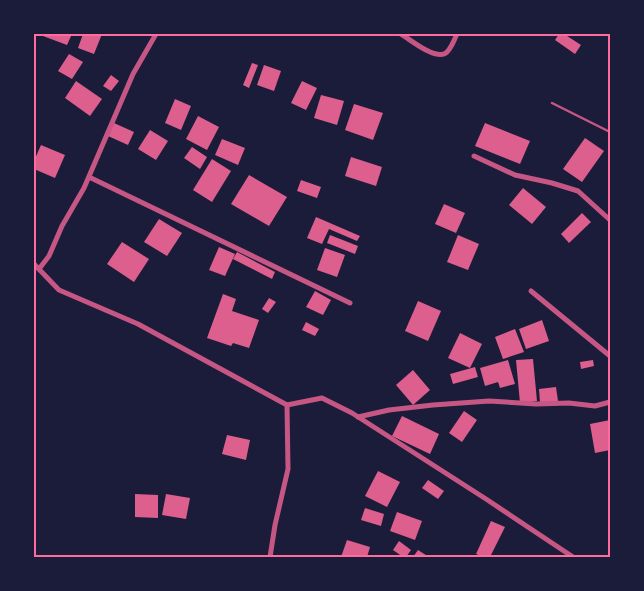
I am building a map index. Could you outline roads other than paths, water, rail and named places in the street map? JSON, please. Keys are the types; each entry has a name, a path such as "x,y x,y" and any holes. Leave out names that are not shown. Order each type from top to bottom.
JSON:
{"street":[{"path":"39,269 49,256 54,240 84,188 132,74 156,34"},
{"path":"401,34 429,52 439,56 446,54 457,34"},
{"path":"474,156 515,175 578,191 610,220"},
{"path":"89,177 350,303"},
{"path":"34,264 59,290 138,324 287,405 322,398 358,417 486,498 572,557"},
{"path":"531,291 610,356"},
{"path":"358,417 389,410 470,402 569,403 595,406 610,402"},
{"path":"270,557 275,525 288,469 287,405"}],"lane":[{"path":"552,102 610,131"}]}
